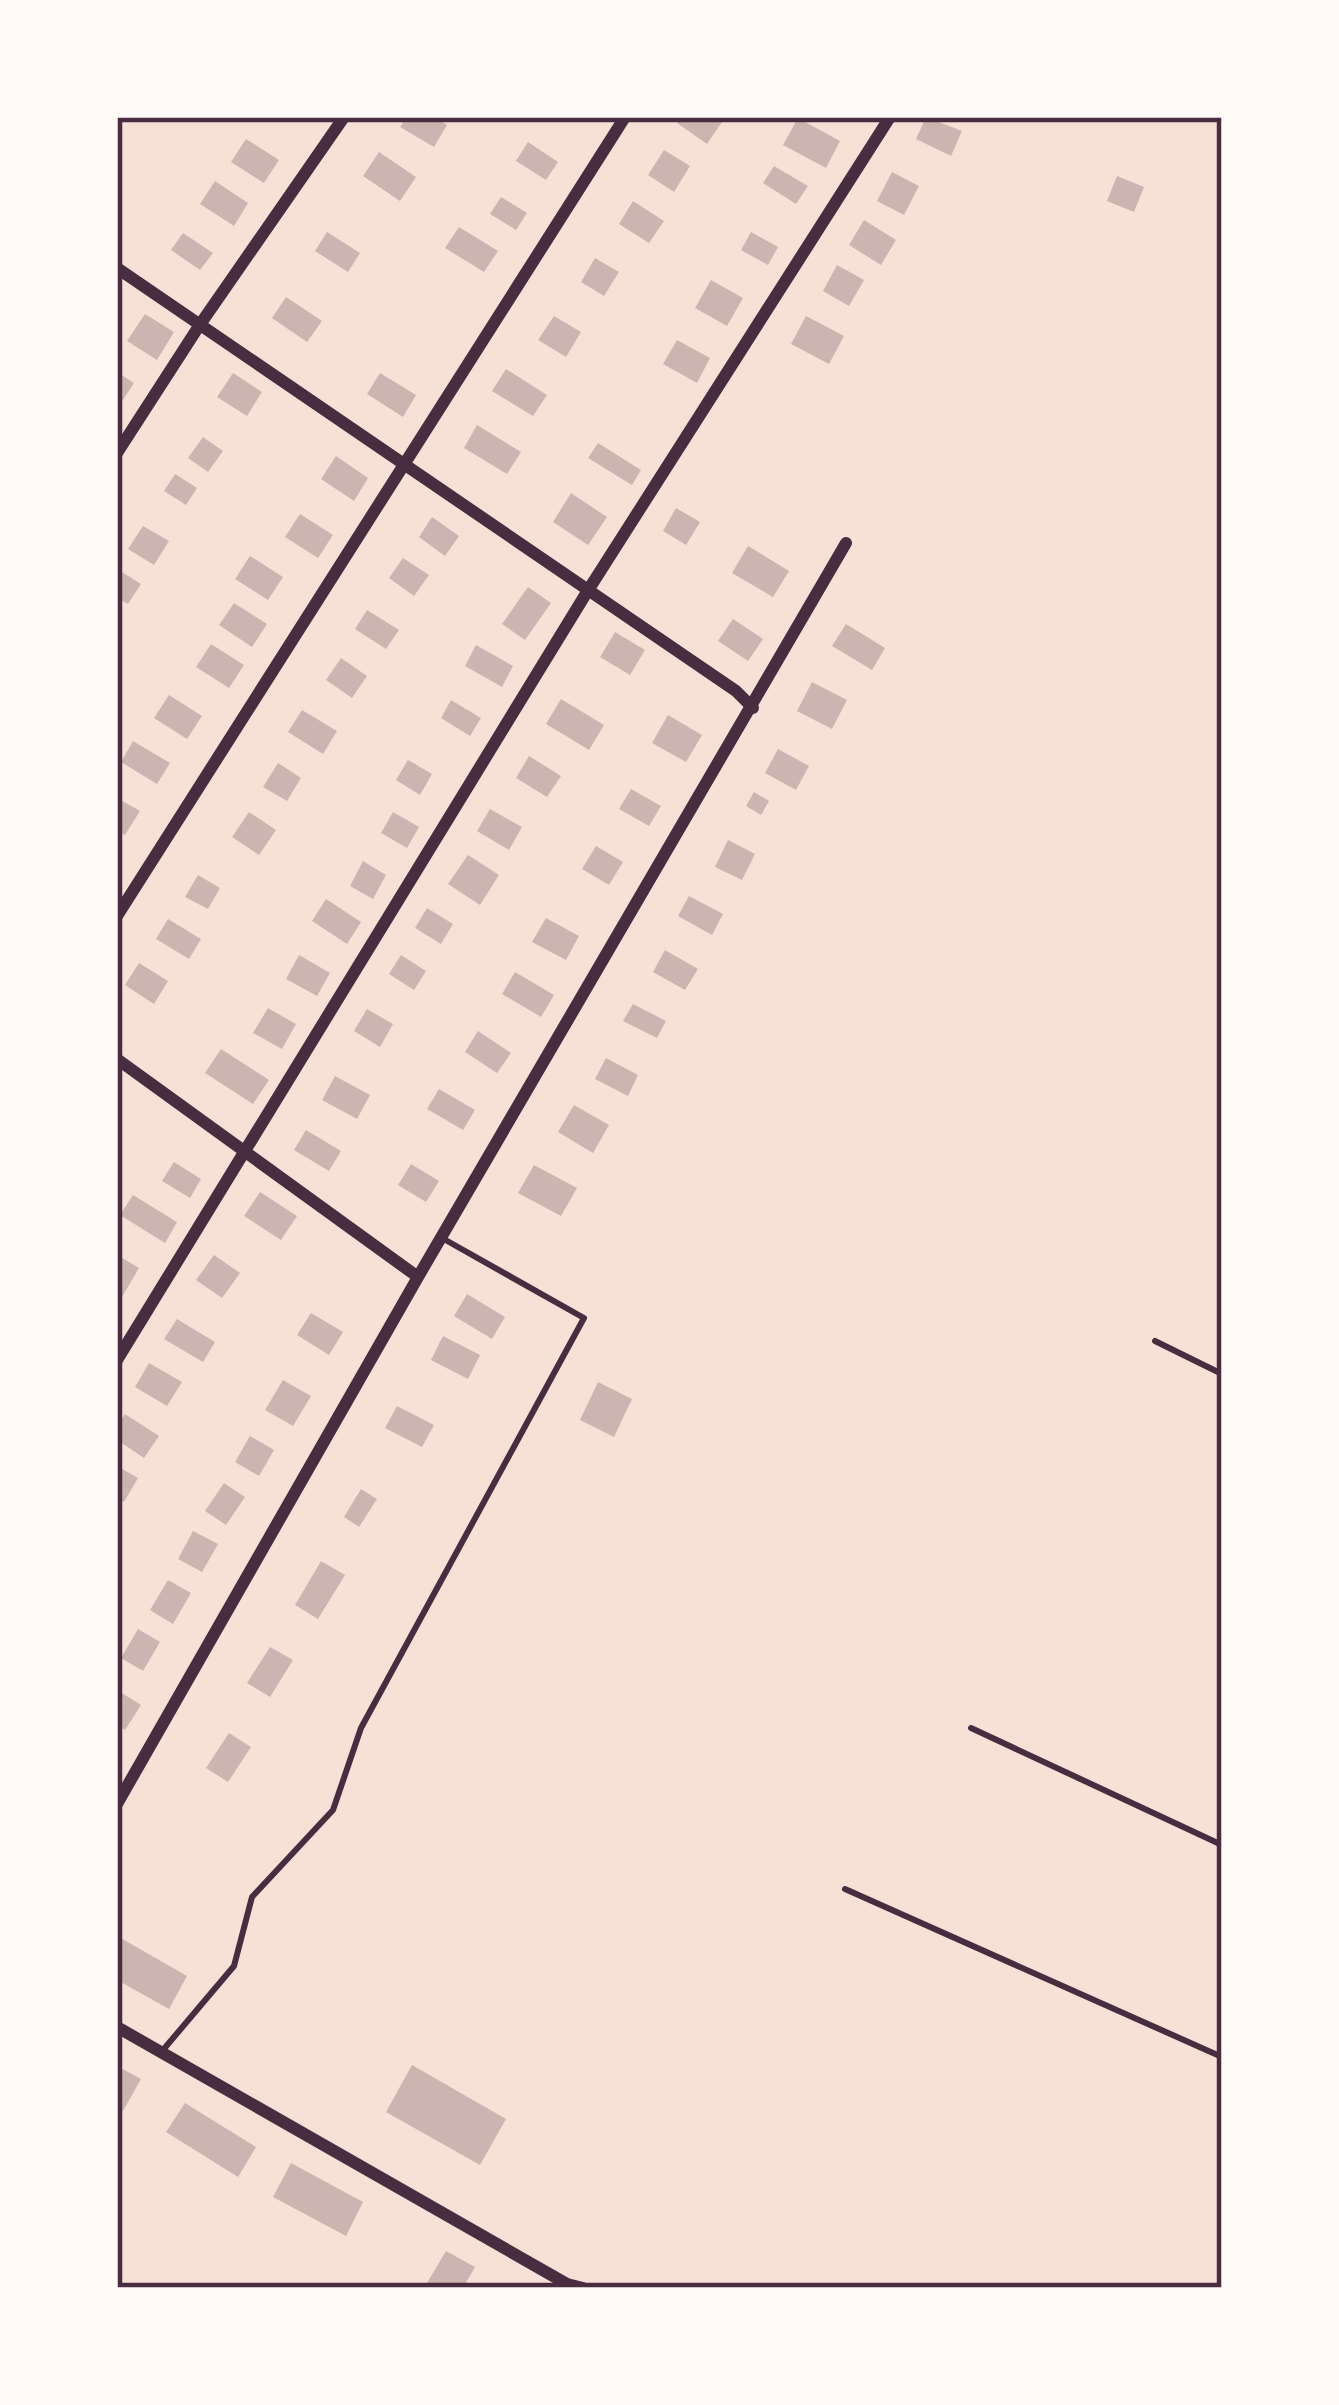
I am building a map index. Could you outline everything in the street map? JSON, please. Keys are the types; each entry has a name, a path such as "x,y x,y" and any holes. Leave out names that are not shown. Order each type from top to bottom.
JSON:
{"street":[{"path":"117,453 344,117"},
{"path":"117,916 625,117"},
{"path":"117,1360 587,592 890,117"},
{"path":"117,268 736,691 753,708"},
{"path":"117,1804 846,543"},
{"path":"117,1059 418,1277"},
{"path":"117,2027 566,2286 584,2288"}],"lane":[{"path":"161,2053 234,1966 251,1897 333,1810 361,1728 584,1318 442,1238"},
{"path":"1154,1341 1222,1374"},
{"path":"971,1729 1222,1845"},
{"path":"845,1889 1222,2057"}],"building":[{"path":"406,117 435,117 447,125 434,147 400,127"},
{"path":"681,117 714,117 722,122 707,144 677,123"},
{"path":"926,117 962,131 951,156 916,139"},
{"path":"798,118 840,141 826,168 783,145"},
{"path":"246,139 279,160 264,183 231,162"},
{"path":"528,142 558,162 546,180 516,161"},
{"path":"664,150 690,166 674,192 648,175"},
{"path":"379,152 416,177 400,201 363,176"},
{"path":"774,166 808,186 796,204 763,183"},
{"path":"892,172 919,186 904,215 877,201"},
{"path":"1117,176 1144,187 1134,212 1107,201"},
{"path":"215,181 248,203 234,226 200,204"},
{"path":"501,197 527,213 516,230 490,214"},
{"path":"633,201 664,221 649,243 619,224"},
{"path":"864,220 896,240 881,265 849,245"},
{"path":"459,227 498,251 484,272 445,248"},
{"path":"327,232 360,253 348,272 315,251"},
{"path":"751,232 778,247 768,265 741,250"},
{"path":"183,233 213,253 200,270 171,250"},
{"path":"595,258 619,272 604,296 581,282"},
{"path":"837,265 864,280 849,306 823,291"},
{"path":"711,280 743,298 727,326 695,308"},
{"path":"286,297 322,321 307,342 272,318"},
{"path":"145,314 174,332 157,360 127,341"},
{"path":"554,316 581,332 566,357 538,340"},
{"path":"806,316 844,336 829,364 791,344"},
{"path":"677,340 710,358 697,383 663,364"},
{"path":"506,369 547,395 533,416 492,391"},
{"path":"117,372 134,383 117,409"},
{"path":"233,373 262,392 247,416 217,397"},
{"path":"380,373 416,395 403,417 367,394"},
{"path":"477,425 521,452 507,474 464,448"},
{"path":"203,437 223,451 208,472 188,458"},
{"path":"598,443 641,470 632,485 588,458"},
{"path":"336,456 368,478 354,501 321,479"},
{"path":"175,474 197,488 186,505 164,491"},
{"path":"571,493 607,517 588,545 553,522"},
{"path":"676,508 700,522 686,545 663,531"},
{"path":"300,514 333,535 318,558 285,537"},
{"path":"432,517 459,536 445,556 419,537"},
{"path":"143,526 169,541 154,565 128,549"},
{"path":"748,546 789,571 773,597 732,573"},
{"path":"250,556 283,577 268,600 235,579"},
{"path":"403,558 429,575 414,596 389,578"},
{"path":"117,569 141,584 128,604 117,598"},
{"path":"528,587 551,603 525,640 502,624"},
{"path":"234,603 267,624 252,647 219,625"},
{"path":"367,610 399,630 386,649 355,629"},
{"path":"733,619 763,639 748,661 718,641"},
{"path":"846,624 885,648 872,670 832,646"},
{"path":"615,632 645,650 630,675 600,657"},
{"path":"211,644 244,665 229,688 196,667"},
{"path":"476,645 513,666 502,687 465,666"},
{"path":"341,658 367,676 352,698 326,680"},
{"path":"812,682 847,700 832,729 797,711"},
{"path":"169,695 202,716 187,739 154,718"},
{"path":"561,699 604,725 589,750 546,724"},
{"path":"451,700 481,718 470,736 441,718"},
{"path":"302,710 337,731 323,754 288,732"},
{"path":"668,715 702,735 686,762 652,743"},
{"path":"133,741 170,763 157,784 121,762"},
{"path":"778,749 809,766 796,790 765,773"},
{"path":"529,756 561,776 547,797 516,778"},
{"path":"408,760 432,774 420,795 396,780"},
{"path":"278,763 301,778 287,801 263,787"},
{"path":"631,789 661,806 649,826 619,809"},
{"path":"754,792 769,801 761,815 746,806"},
{"path":"117,798 140,811 125,835 117,831"},
{"path":"490,809 522,827 509,850 477,831"},
{"path":"249,812 276,830 259,855 232,837"},
{"path":"393,812 419,827 407,848 381,833"},
{"path":"728,840 755,854 742,880 715,867"},
{"path":"596,846 623,862 609,885 582,869"},
{"path":"468,855 499,875 480,905 448,884"},
{"path":"363,861 386,875 373,899 350,886"},
{"path":"198,875 220,888 208,909 185,897"},
{"path":"689,896 723,914 712,935 678,916"},
{"path":"326,899 361,922 347,944 312,921"},
{"path":"427,908 453,924 441,944 415,928"},
{"path":"546,918 579,936 566,960 532,942"},
{"path":"168,919 201,939 189,959 156,939"},
{"path":"665,950 698,969 685,990 653,972"},
{"path":"299,955 330,973 317,996 286,979"},
{"path":"401,955 426,971 414,990 389,974"},
{"path":"139,963 168,981 154,1004 125,985"},
{"path":"515,972 554,995 541,1017 502,994"},
{"path":"633,1004 666,1021 657,1038 623,1021"},
{"path":"268,1008 296,1024 282,1049 253,1033"},
{"path":"367,1009 393,1024 380,1047 354,1031"},
{"path":"478,1031 511,1053 497,1073 465,1052"},
{"path":"221,1049 269,1080 253,1104 205,1073"},
{"path":"606,1058 638,1075 628,1096 595,1079"},
{"path":"335,1076 370,1095 357,1119 322,1100"},
{"path":"439,1089 475,1110 463,1130 427,1109"},
{"path":"574,1105 609,1125 593,1153 558,1132"},
{"path":"306,1130 341,1151 329,1171 294,1150"},
{"path":"174,1162 201,1179 190,1198 162,1181"},
{"path":"411,1164 439,1181 426,1202 398,1185"},
{"path":"534,1165 577,1188 561,1216 518,1193"},
{"path":"260,1192 297,1216 281,1240 244,1216"},
{"path":"133,1195 177,1222 165,1243 120,1215"},
{"path":"117,1255 139,1268 122,1297 117,1294"},
{"path":"214,1255 240,1273 222,1298 196,1280"},
{"path":"467,1294 505,1317 492,1339 454,1316"},
{"path":"311,1313 343,1332 329,1355 297,1335"},
{"path":"177,1319 215,1342 203,1362 164,1339"},
{"path":"443,1336 480,1355 468,1379 431,1360"},
{"path":"149,1363 182,1382 167,1406 135,1387"},
{"path":"283,1380 311,1396 293,1426 265,1410"},
{"path":"598,1382 632,1399 614,1437 580,1420"},
{"path":"397,1406 434,1425 422,1447 385,1428"},
{"path":"125,1414 159,1436 144,1458 117,1440 117,1426"},
{"path":"250,1436 274,1450 259,1476 235,1462"},
{"path":"117,1466 138,1478 124,1502 117,1498"},
{"path":"224,1483 245,1497 226,1525 205,1511"},
{"path":"361,1489 377,1499 359,1527 344,1517"},
{"path":"193,1531 218,1544 202,1572 178,1559"},
{"path":"321,1561 345,1575 318,1619 295,1605"},
{"path":"168,1580 191,1593 173,1624 150,1610"},
{"path":"138,1629 160,1642 143,1671 121,1658"},
{"path":"270,1647 293,1660 270,1697 247,1683"},
{"path":"117,1690 141,1705 125,1730 117,1725"},
{"path":"229,1733 251,1747 228,1782 206,1768"},
{"path":"119,1937 187,1976 169,2009 117,1980"},
{"path":"412,2065 506,2119 480,2165 386,2112"},
{"path":"117,2066 141,2079 123,2111 117,2107"},
{"path":"185,2103 256,2147 238,2177 166,2132"},
{"path":"291,2163 363,2202 346,2236 273,2197"},
{"path":"446,2251 475,2267 463,2288 424,2288"}]}
